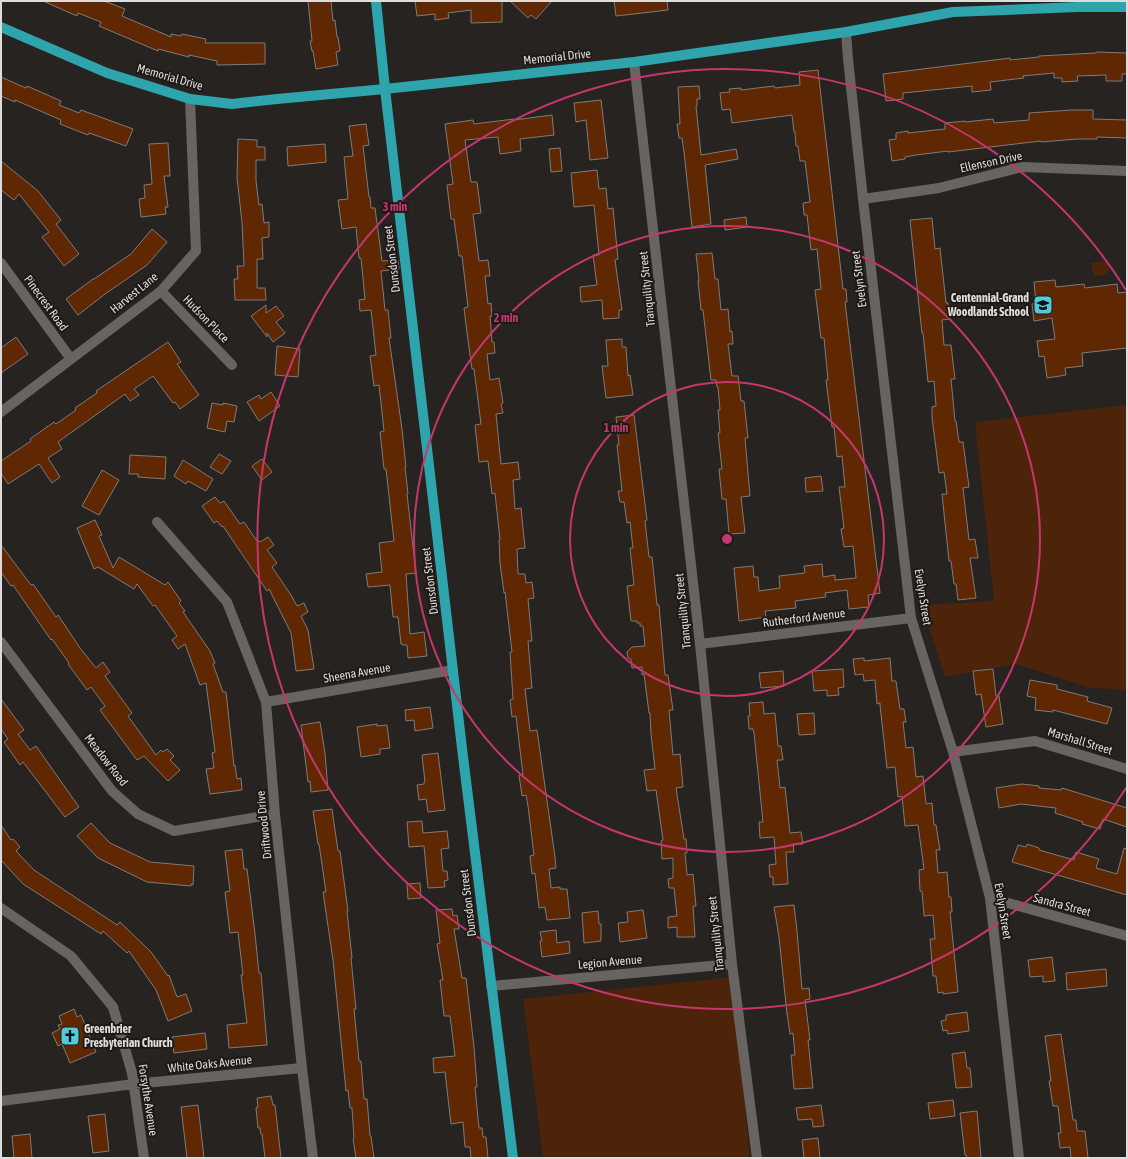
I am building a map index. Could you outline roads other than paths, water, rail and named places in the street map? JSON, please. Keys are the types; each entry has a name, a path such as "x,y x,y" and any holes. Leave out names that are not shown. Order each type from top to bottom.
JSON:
{"main road":[{"name":"Dunsdon Street","path":"376,1 385,90 453,670 513,1158"},
{"name":"Memorial Drive","path":"1,27 107,73 190,99 232,104 385,90 634,62 846,32 953,12 1077,4 1127,7"}],"street":[{"name":"Evelyn Street","path":"846,32 863,199 911,618 953,752 990,898 1019,1158"},
{"name":"Tranquility Street","path":"634,62 700,644 732,964 757,1158"},
{"name":"Harvest Lane","path":"1,412 161,291 196,251 190,99"},
{"name":"Ellenson Drive","path":"863,199 939,188 1022,167 1127,171"},
{"name":"Pinecrest Road","path":"1,263 71,359"},
{"name":"Hudson Place","path":"161,291 232,364"},
{"name":"Driftwood Drive","path":"157,522 227,602 266,702 275,814 302,1068 314,1158"},
{"name":"Rutherford Avenue","path":"700,644 911,618"},
{"name":"Meadow Road","path":"1,642 112,791 138,814 174,831 275,814"},
{"name":"Sheena Avenue","path":"266,702 453,670"},
{"name":"Marshall Street","path":"953,752 1035,741 1127,768"},
{"name":"Sandra Street","path":"990,898 1127,936"},
{"name":"Forsythe Avenue","path":"1,908 71,956 113,1007 132,1073 144,1158"},
{"name":"Legion Avenue","path":"491,986 732,964"},
{"name":"White Oaks Avenue","path":"1,1101 134,1084 302,1068"}],"place":[{"name":"Centennial-Grand Woodlands School","path":"1043,305"},
{"name":"Greenbrier Presbyterian Church","path":"70,1036"}]}
